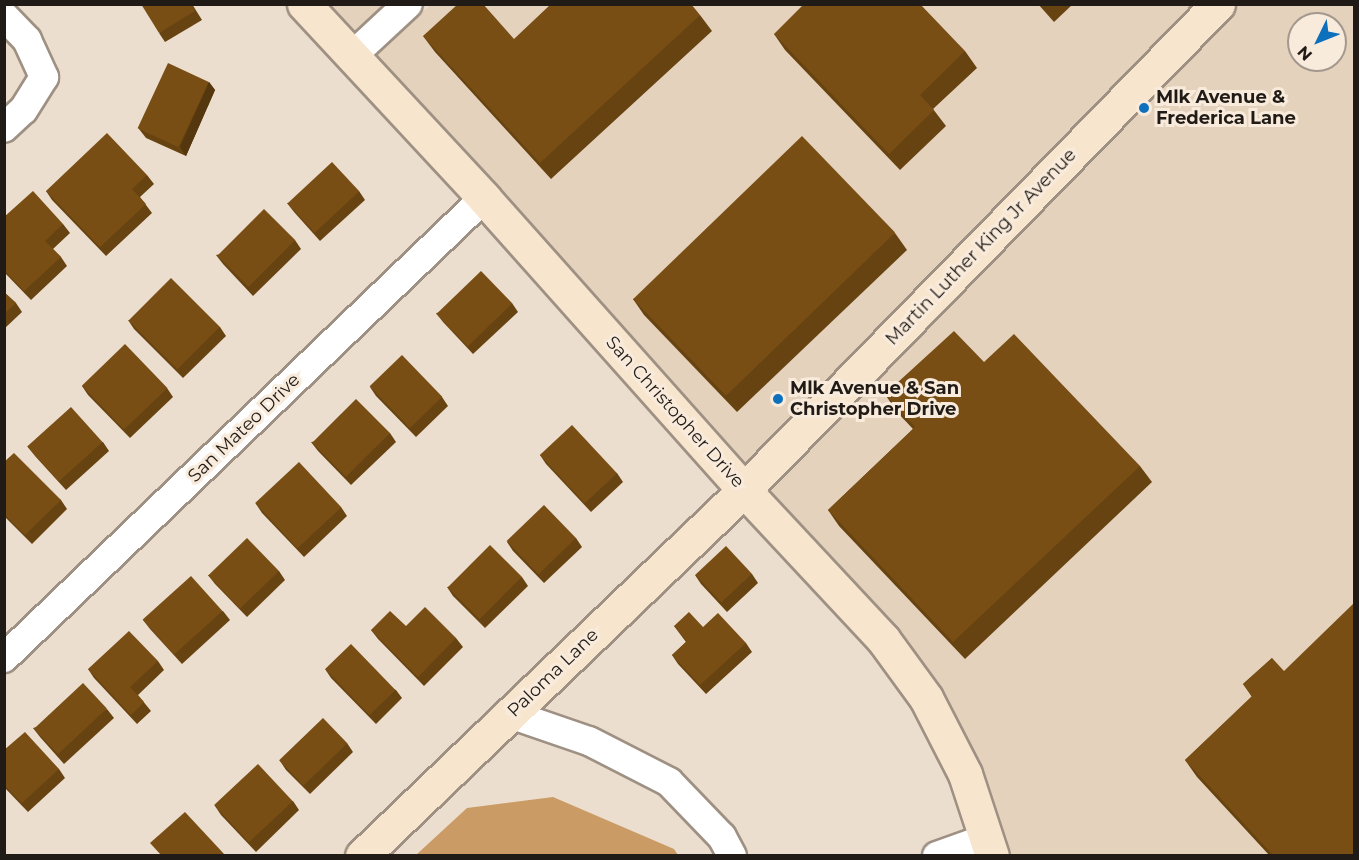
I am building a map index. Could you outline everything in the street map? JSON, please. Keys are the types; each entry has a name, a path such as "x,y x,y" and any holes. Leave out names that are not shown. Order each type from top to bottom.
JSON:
{"street":[{"name":"San Christopher Drive","path":"304,4 484,198 744,490 883,639 926,698 965,774 989,847"},
{"path":"352,56 408,4"},
{"name":"Martin Luther King Jr Avenue","path":"744,490 1218,4"},
{"path":"4,16 27,40 44,77 23,110 4,128"},
{"name":"San Mateo Drive","path":"4,658 484,198"},
{"name":"Paloma Lane","path":"362,855 744,490"},
{"path":"510,714 589,741 669,782 722,837 732,855"},
{"path":"937,855 989,847"}],"shaded area":[{"path":"327,5 385,5 354,33"},
{"path":"430,5 1197,5 746,466 507,197 375,56"},
{"path":"1240,5 1354,5 1354,855 1011,855 980,767 940,687 896,626 767,488"},
{"path":"553,797 674,849 678,855 416,855 467,808"}],"building":[{"path":"141,4 191,4 195,11 159,33"},
{"path":"458,4 483,4 514,39 551,4 691,4 700,15 540,163 423,36"},
{"path":"804,4 920,4 965,51 920,95 934,110 889,154 774,34"},
{"path":"168,63 209,82 178,147 138,128"},
{"path":"107,133 147,175 132,189 146,204 100,247 46,191"},
{"path":"802,136 895,232 726,396 633,299"},
{"path":"332,162 359,191 315,233 287,204"},
{"path":"33,191 63,224 45,241 61,257 24,291 4,270 4,217"},
{"path":"264,209 295,240 248,287 217,256"},
{"path":"481,271 512,303 468,346 436,314"},
{"path":"171,278 220,327 177,369 129,320"},
{"path":"4,292 16,303 4,314"},
{"path":"954,331 984,362 1014,334 1140,466 953,642 828,510 915,427 885,394"},
{"path":"125,344 167,388 124,430 82,386"},
{"path":"402,355 442,397 410,428 370,386"},
{"path":"356,399 390,433 346,477 312,443"},
{"path":"71,407 102,442 59,481 27,446"},
{"path":"572,425 617,473 585,503 540,455"},
{"path":"14,453 61,500 25,535 4,514 4,462"},
{"path":"299,462 341,507 297,548 255,503"},
{"path":"544,505 576,538 539,574 507,541"},
{"path":"247,538 279,571 240,609 208,576"},
{"path":"490,545 522,577 479,619 448,587"},
{"path":"726,546 752,574 721,602 695,575"},
{"path":"191,576 222,611 174,654 143,619"},
{"path":"1354,603 1354,855 1273,855 1185,760 1252,696 1243,684 1272,658 1284,671"},
{"path":"425,607 456,638 418,677 371,630 390,611 406,626"},
{"path":"689,612 703,627 718,613 746,643 700,685 672,655 687,641 674,626"},
{"path":"129,631 158,661 130,687 144,702 131,715 88,669"},
{"path":"351,644 395,690 370,715 325,669"},
{"path":"83,683 107,709 58,754 34,729"},
{"path":"323,718 347,743 303,786 279,760"},
{"path":"25,732 59,769 22,803 4,785 4,750"},
{"path":"258,764 293,801 249,842 214,805"},
{"path":"185,812 225,855 161,855 150,843"}],"place":[{"name":"Mlk Avenue & Frederica Lane","path":"1144,108"},
{"name":"Mlk Avenue & San Christopher Drive","path":"778,399"}]}
